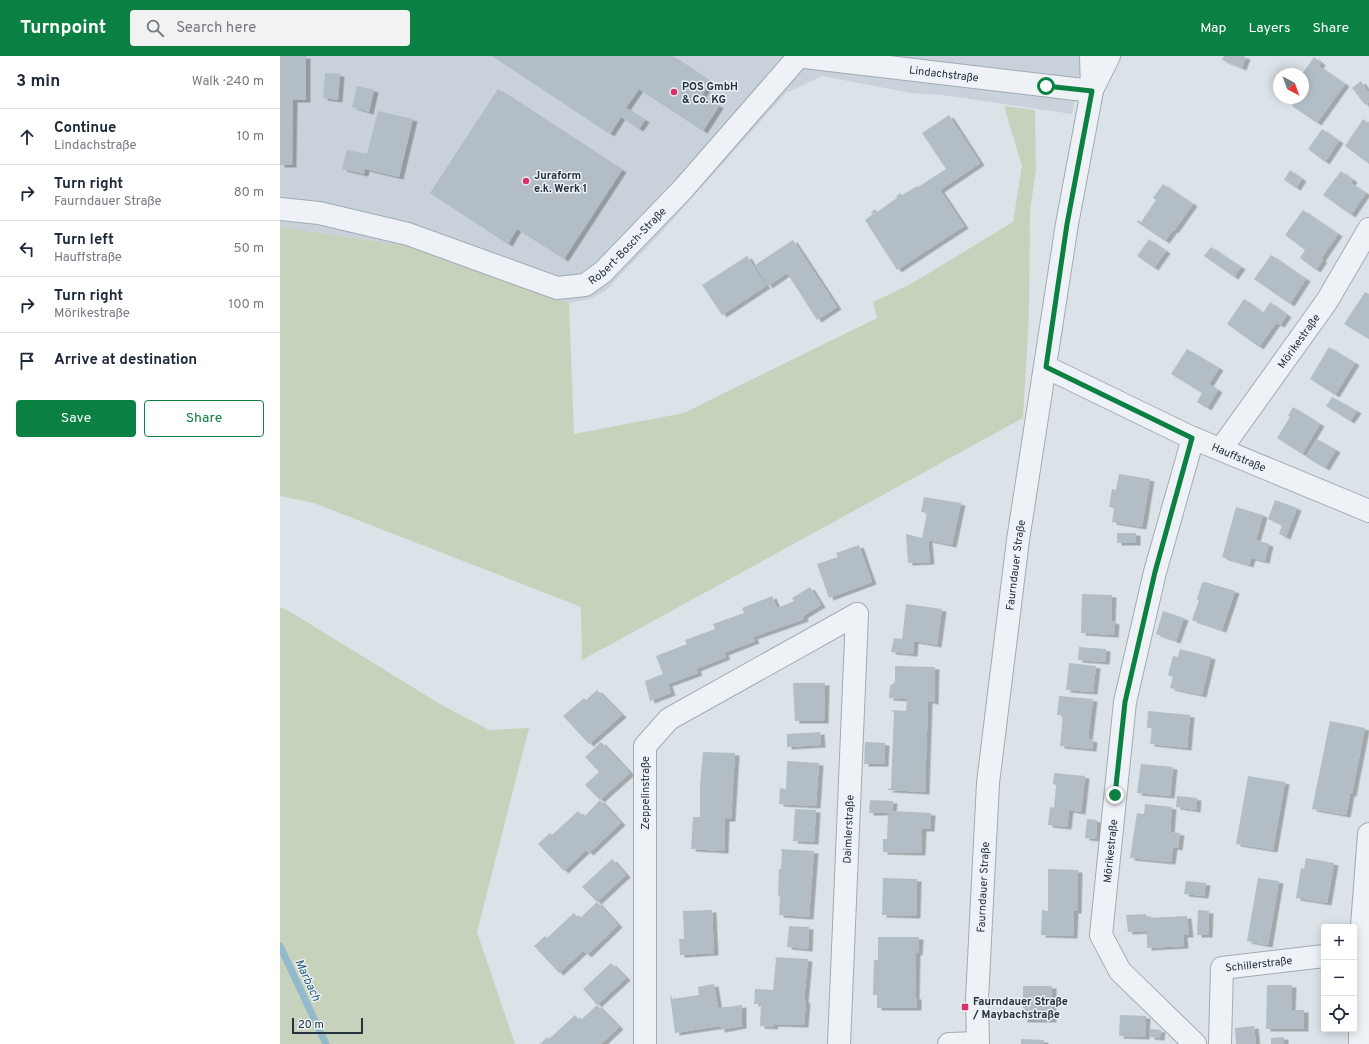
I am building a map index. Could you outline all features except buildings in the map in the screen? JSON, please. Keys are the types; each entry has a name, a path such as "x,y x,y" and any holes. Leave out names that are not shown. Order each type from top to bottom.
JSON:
{"street":[{"name":"Lindachstraße","path":"798,56 1092,91"},
{"name":"Robert-Bosch-Straße","path":"280,209 319,213 408,234 556,288 585,285 603,272 683,189 798,56"},
{"name":"Faurndauer Straße","path":"978,1043 978,999 988,783 1018,540 1067,224 1092,91 1092,56"},
{"name":"Faurndauer Straße","path":"1092,91 1109,56"},
{"name":"Mörikestraße","path":"1221,450 1327,301 1369,229"},
{"name":"Hauffstraße","path":"1046,367 1192,438 1369,511"},
{"name":"Mörikestraße","path":"1192,438 1155,572 1125,702 1101,935 1120,971 1195,1044"},
{"name":"Zeppelinstraße","path":"645,1044 645,746 669,719 857,614"},
{"name":"Daimlerstraße","path":"838,1044 857,614"},
{"path":"1360,1044 1357,952 1369,834"},
{"name":"Schillerstraße","path":"1220,1044 1222,968 1321,956"},
{"path":"948,1044 978,1043"}],"shaded area":[{"path":"280,56 1085,56 1072,114 942,95 911,93 822,76 786,93 659,235 605,291 590,299 569,303 407,246 280,227"}],"green space":[{"path":"1004,106 1035,110 1036,170 1030,210 1029,314 1023,418 582,660 581,607 314,503 280,496 280,227 407,246 569,303 574,434 684,413 877,318 873,302 909,285 1013,222 1022,166"},
{"path":"280,607 289,611 440,704 489,730 529,728 477,932 515,1044 280,1044"}],"waterway":[{"name":"Marbach","path":"280,946 326,1044"}],"place":[{"name":"POS GmbH & Co. KG","path":"674,92"},
{"name":"Juraform e.k. Werk 1","path":"526,181"},
{"name":"Faurndauer Straße / Maybachstraße","path":"965,1007"}],"route":[{"path":"1046,86 1092,91 1067,224 1046,367 1192,438 1155,572 1125,702 1115,795"}]}
